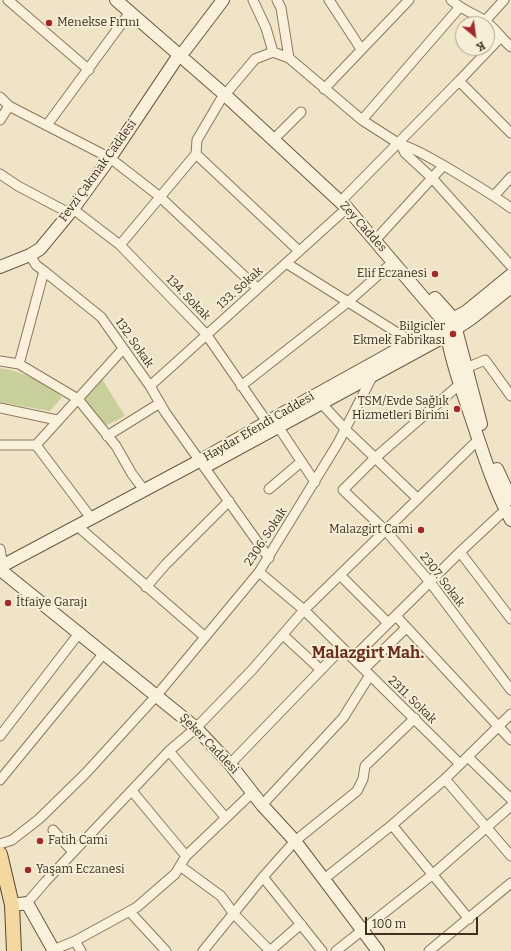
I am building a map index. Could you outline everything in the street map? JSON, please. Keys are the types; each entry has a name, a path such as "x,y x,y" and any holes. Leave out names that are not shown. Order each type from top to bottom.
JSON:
{"main road":[{"name":"Zey Caddes","path":"116,0 129,6 278,135 344,202 450,326 460,384 478,440 508,515"},
{"name":"Fevzi Çakmak Caddesi","path":"0,267 30,255 40,249 71,211 110,158 182,52 223,0"},
{"name":"Zey Caddes","path":"227,92 379,236 450,326 466,368 480,420 495,466 511,499"},
{"name":"Haydar Efendi Caddesi","path":"2,570 82,530 203,464 267,422 412,342 450,326 511,275"},
{"name":"Haydar Efendi Caddesi","path":"2,570 90,518 144,490 278,428 372,377 511,287"},
{"name":"Şeker Caddesi","path":"2,570 196,728 230,764 262,805 295,841 378,951"},
{"path":"0,854 12,904 14,951"},
{"path":"0,894 3,908 6,951"},
{"path":"12,904 27,903 54,950"}],"street":[{"path":"8,0 89,70"},
{"path":"253,0 266,28 273,52"},
{"path":"277,0 281,8 290,58"},
{"path":"329,0 361,49"},
{"path":"324,89 409,0"},
{"path":"451,0 459,8 475,16"},
{"path":"490,16 504,0"},
{"path":"46,125 89,70 129,6"},
{"path":"362,120 459,8"},
{"path":"495,32 511,47"},
{"name":"133. Sokak","path":"150,386 299,251 500,38"},
{"path":"120,245 159,196 196,154 197,140 227,92 255,59 273,52 290,58 324,89 362,120 399,144 411,148 443,166 494,196 511,208"},
{"path":"459,82 511,133"},
{"path":"0,97 9,106 110,158 159,196 257,288"},
{"path":"0,120 9,106"},
{"path":"278,135 301,112"},
{"path":"399,144 405,153 432,178 511,266"},
{"path":"196,154 299,251"},
{"path":"379,236 443,166"},
{"name":"134. Sokak","path":"0,174 18,186 71,211 120,245 206,334 267,422"},
{"path":"494,196 511,177"},
{"name":"132. Sokak","path":"30,255 36,265 101,317 150,386 165,412 269,558"},
{"path":"241,386 348,302 394,261"},
{"path":"286,263 412,342"},
{"path":"19,364 44,271"},
{"path":"0,445 36,445 57,420 123,349"},
{"path":"466,368 485,360 511,396"},
{"path":"0,361 19,364 78,399 107,436 144,490"},
{"name":"2306. Sokak","path":"0,844 12,840 39,819 86,773 157,695 204,636 259,572 269,558 346,430 372,377"},
{"path":"375,458 460,384"},
{"path":"107,436 160,403"},
{"path":"322,404 346,430 418,499"},
{"path":"0,408 57,420"},
{"path":"278,428 315,482"},
{"path":"27,903 73,852 169,751 196,728 252,670 304,610 341,576 478,440"},
{"path":"36,445 90,518"},
{"name":"2307. Sokak","path":"375,458 343,490 386,531 430,582 511,690"},
{"path":"269,489 301,462"},
{"path":"146,587 171,559 229,501"},
{"path":"353,658 460,552 508,515"},
{"path":"82,530 204,636"},
{"path":"0,549 2,570"},
{"path":"460,552 511,619"},
{"name":"2311. Sokak","path":"259,572 304,610 460,764"},
{"path":"341,576 388,623"},
{"path":"396,616 511,740"},
{"path":"262,805 343,718 367,672 406,628"},
{"path":"0,736 80,632"},
{"path":"283,635 321,670"},
{"path":"230,764 342,648"},
{"path":"0,780 104,653"},
{"path":"324,879 392,825 445,779 511,714"},
{"path":"203,951 263,877 295,841 357,791 363,779 365,766 415,718"},
{"path":"169,751 225,817"},
{"path":"468,757 511,799"},
{"path":"445,779 511,856"},
{"path":"132,791 186,856"},
{"path":"54,950 75,941 130,912 175,874 186,856 225,817 252,793"},
{"path":"336,951 432,875 511,806"},
{"path":"392,825 469,919"},
{"path":"53,830 73,852"},
{"path":"180,866 221,896 234,914 270,951 301,924"},
{"path":"263,877 322,951"},
{"path":"429,951 511,883"},
{"path":"130,912 166,951"},
{"path":"75,941 81,951"}],"green space":[{"path":"0,368 18,372 33,378 62,397 50,411 0,402"},
{"path":"102,379 125,416 105,426 83,397"}],"place":[{"name":"Menekse Fırını","path":"49,23"},
{"name":"Elif Eczanesi","path":"435,274"},
{"name":"Bilgicler Ekmek Fabrikası","path":"453,334"},
{"name":"TSM/Evde Sağlık Hizmetleri Birimi","path":"457,409"},
{"name":"Malazgirt Cami","path":"421,530"},
{"name":"İtfaiye Garajı","path":"8,603"},
{"name":"Fatih Cami","path":"40,841"},
{"name":"Yaşam Eczanesi","path":"28,870"}],"district":[{"name":"Malazgirt Mah.","path":"368,654"}]}
